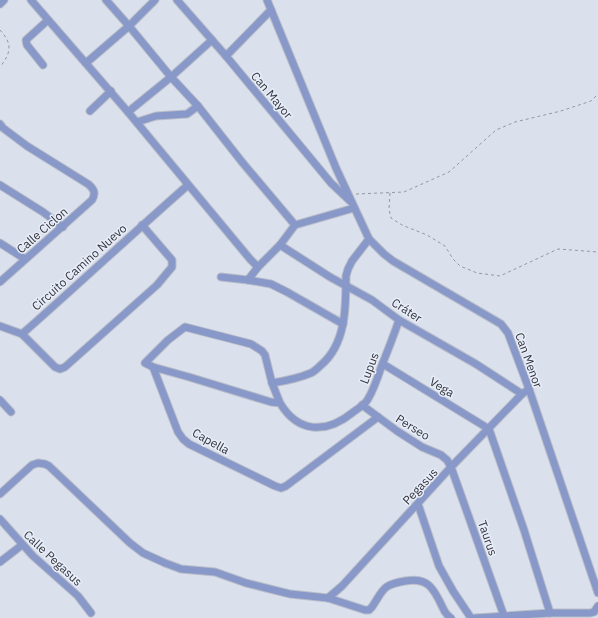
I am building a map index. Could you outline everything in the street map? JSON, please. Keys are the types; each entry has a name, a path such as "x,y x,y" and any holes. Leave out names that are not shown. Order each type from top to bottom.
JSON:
{"street":[{"path":"0,4 4,0"},
{"path":"31,0 111,91 258,267"},
{"path":"106,0 171,77 198,106 242,162 295,224"},
{"path":"86,63 129,26 156,0"},
{"name":"Can Mayor","path":"177,0 226,56 330,183 353,205"},
{"name":"Can Menor","path":"267,0 336,168 369,239 393,261 505,328 529,389 598,593"},
{"path":"226,56 271,10"},
{"path":"43,65 27,45 26,40 48,20"},
{"path":"128,112 171,77 212,40"},
{"path":"90,111 111,91"},
{"path":"137,122 156,116 187,114 198,106"},
{"name":"Calle Ciclon","path":"0,282 63,227 92,200 94,196 94,192 88,184 1,128"},
{"path":"0,185 43,212 63,227"},
{"path":"142,225 188,185"},
{"path":"248,280 258,267 280,245 295,224 353,205"},
{"name":"Circuito Camino Nuevo","path":"142,225 172,260 172,267 157,285 65,367 60,369 55,367 22,334 142,225"},
{"path":"272,383 291,380 313,372 328,359 339,340 343,324 348,269 369,239"},
{"path":"0,243 25,259"},
{"name":"Cráter","path":"280,245 330,277 372,300 399,320 476,364 522,394"},
{"path":"221,277 271,284 343,324"},
{"name":"Lupus","path":"272,383 280,403 290,416 299,423 306,427 329,426 348,416 367,401 383,364 399,320"},
{"path":"0,326 22,334"},
{"name":"Capella","path":"272,383 265,355 258,348 251,344 189,327 181,329 145,363 153,368 178,432 183,439 189,444 281,488 286,486 378,417"},
{"name":"Vega","path":"383,364 489,429"},
{"path":"153,368 189,377 271,402 280,403"},
{"name":"Pegasus","path":"328,598 342,586 451,467 522,394 529,389"},
{"path":"0,400 11,412"},
{"name":"Perseo","path":"362,405 422,447 441,455 447,460 451,467"},
{"path":"489,429 524,530 550,614"},
{"path":"0,494 32,465 38,463 44,464 69,485 130,543 152,557 165,563 181,569 215,572 246,583 290,594 328,598 357,608 369,610 387,586 392,583 409,580 421,580 430,586 446,614 451,618"},
{"name":"Taurus","path":"451,467 504,616"},
{"path":"418,504 440,566 453,592 471,618"},
{"name":"Calle Pegasus","path":"0,519 22,545 78,596 91,613"},
{"path":"0,562 22,545"},
{"path":"475,618 590,613 594,612 598,606"}],"path":[{"path":"0,30 9,45 9,51 6,59 0,67"},
{"path":"349,195 404,192 448,172 496,130 515,122 562,111 591,101 598,94"},
{"path":"390,192 389,209 391,218 402,225 427,234 445,246 453,259 460,266 476,273 500,276 558,249 598,252"}]}
